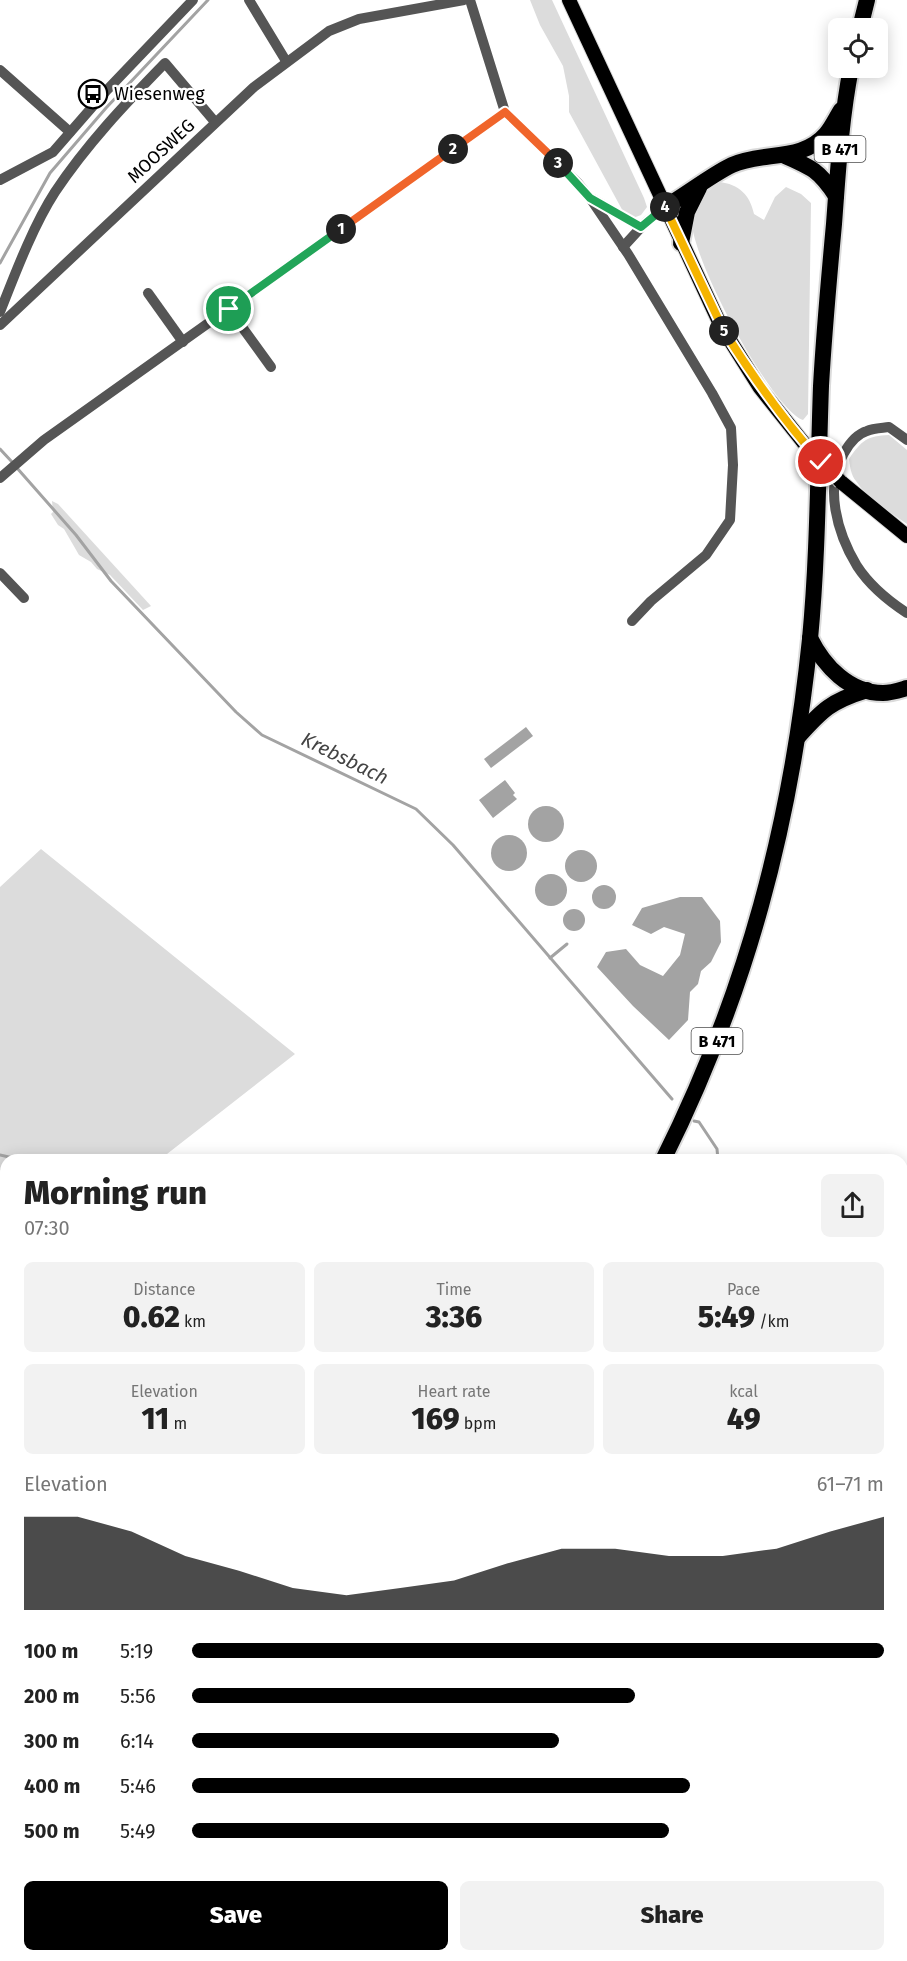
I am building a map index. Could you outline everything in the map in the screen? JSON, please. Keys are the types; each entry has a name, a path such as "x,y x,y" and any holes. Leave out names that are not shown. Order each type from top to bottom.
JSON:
{"highway":[{"path":"862,18 867,0"},
{"name":"B 471","path":"666,1154 707,1066 743,971 778,845 798,737 810,638 815,562 821,383 836,196 850,78"},
{"path":"665,207 731,166 756,158 803,150 818,143 828,132 846,102"},
{"path":"783,155 813,167 836,196"},
{"path":"681,243 687,212 699,186"},
{"path":"810,638 826,666 848,682 867,690 884,693 907,688"},
{"path":"798,737 831,704 845,696 867,690"}],"main road":[{"path":"568,0 721,326 760,388 803,442 841,482 907,536"}],"street":[{"path":"0,180 53,152 114,82 193,0"},
{"path":"249,0 286,61"},
{"name":"MOOSWEG","path":"0,325 215,122 286,61 329,31 347,22 464,0"},
{"path":"470,0 505,112 578,183 590,198 623,247 731,428 733,465 730,520 705,555 651,601 632,621"},
{"path":"16,310 2,307 54,194 114,116 165,63 215,122"},
{"path":"0,70 70,132"},
{"path":"0,478 44,440 505,112"},
{"path":"590,198 641,227"},
{"path":"623,247 641,227 665,207"},
{"path":"148,293 183,342"},
{"path":"229,309 271,367"},
{"path":"907,440 890,427 866,431 849,444 836,467 833,502 841,532 857,565 875,588 907,613"},
{"path":"0,573 24,598"}],"shaded area":[{"path":"530,0 552,0 644,198 647,207 641,215 633,218 625,215 569,112 569,96 563,66 540,25"},
{"path":"719,182 738,188 750,201 754,214 764,220 775,197 786,187 801,194 811,203 808,414 803,420 789,410 752,359 732,325 701,258 693,231 692,213 700,200"},
{"path":"889,435 907,450 907,524 867,494 854,479 850,468 849,459 862,443 875,436"},
{"path":"52,501 58,504 151,606 143,610 110,575 97,569 91,562 79,555 64,529 58,525 51,514 53,512"},
{"path":"526,727 533,736 491,768 484,759"},
{"path":"505,780 517,799 493,818 479,800"},
{"path":"546,806 558,812 564,824 558,836 546,842 534,836 528,824 534,812"},
{"path":"509,835 522,840 527,853 522,866 509,871 496,866 491,853 496,840"},
{"path":"41,849 295,1054 167,1154 0,1154 0,887"},
{"path":"581,850 592,855 597,866 592,877 581,882 570,877 565,866 570,855"},
{"path":"551,874 562,879 567,890 562,901 551,906 540,901 535,890 540,879"},
{"path":"604,885 612,889 616,897 612,905 604,909 596,905 592,897 596,889"},
{"path":"680,897 702,897 720,921 721,942 711,962 701,971 698,984 690,992 688,1020 669,1040 597,967 606,952 626,949 640,965 663,976 680,955 685,934 664,927 651,934 632,925 642,908"},
{"path":"574,909 582,912 585,920 582,928 574,931 566,928 563,920 566,912"}],"waterway":[{"path":"0,263 50,173 106,108 208,0"},
{"name":"Krebsbach","path":"0,449 13,463"},
{"name":"Krebsbach","path":"17,468 76,535 111,581 236,712 262,735 416,809 453,845 672,1099"},
{"path":"550,958 567,944"},
{"name":"Krebsbach","path":"694,1121 699,1122 717,1149 717,1154"}],"place":[{"name":"Wiesenweg","path":"93,94"}],"route":[{"path":"229,309 505,112 578,183 590,198 641,227 665,207 721,326 760,388 821,462"}]}
